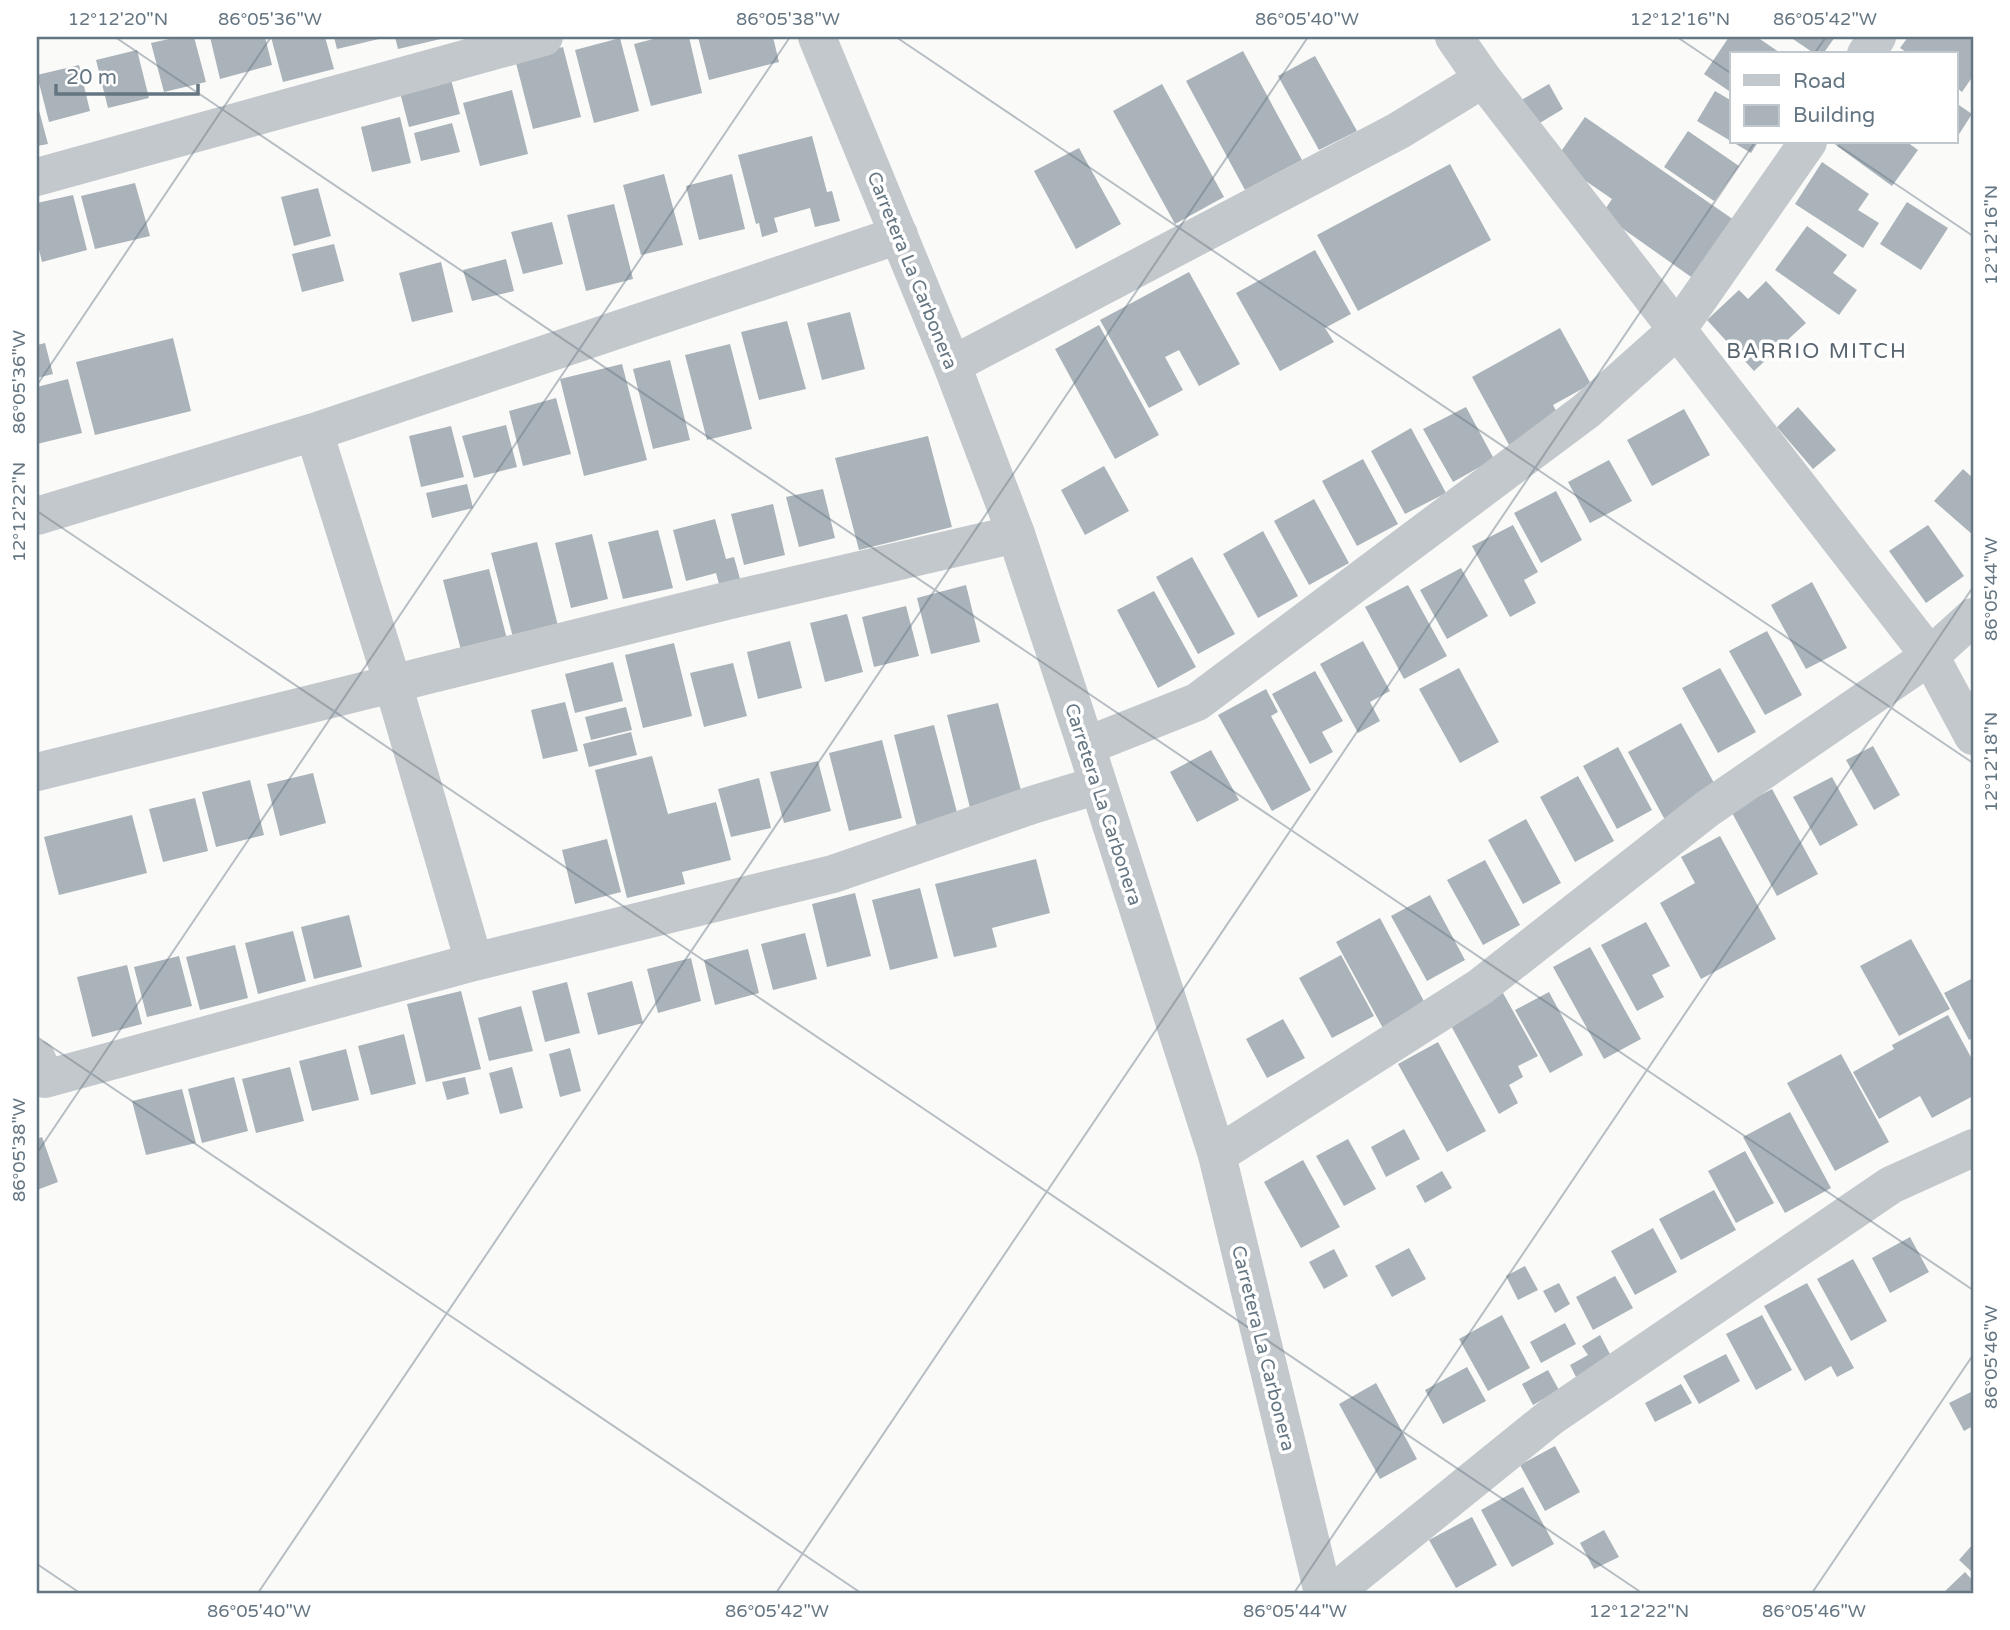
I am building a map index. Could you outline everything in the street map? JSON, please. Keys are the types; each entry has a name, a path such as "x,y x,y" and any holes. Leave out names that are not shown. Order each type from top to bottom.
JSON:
{"street":[{"path":"37,177 544,37"},
{"name":"Carretera La Carbonera","path":"817,37 899,235 1016,534 1086,746 1217,1155 1323,1593"},
{"path":"1454,37 1482,79 1930,656 1973,736"},
{"path":"1867,52 1877,37"},
{"path":"951,365 1398,131 1482,79"},
{"path":"1086,746 1197,702 1586,411 1677,330 1807,144"},
{"path":"37,516 314,432 899,235"},
{"path":"314,432 393,684 474,962"},
{"path":"37,772 726,601 1016,534"},
{"path":"1217,1155 1480,987 1707,808 1930,656 1973,617"},
{"path":"37,1059 45,1079 474,962 833,874 1098,785"},
{"path":"1333,1593 1552,1416 1891,1185 1973,1148"}],"building":[{"path":"178,37 194,37 206,82 164,92 151,43"},
{"path":"210,37 265,37 272,65 220,79"},
{"path":"271,37 325,37 334,69 283,82"},
{"path":"334,37 383,37 383,38 337,49"},
{"path":"395,37 445,37 445,38 398,49"},
{"path":"661,37 689,37 702,93 651,106 634,44"},
{"path":"698,37 773,37 779,62 709,80"},
{"path":"1729,37 1757,37 1779,52 1730,52 1730,92 1704,74"},
{"path":"1790,37 1835,37 1824,52 1812,52"},
{"path":"1908,37 1968,37 1973,40 1973,76 1962,92 1958,89 1958,52 1906,52 1900,48"},
{"path":"620,38 639,111 594,123 575,50"},
{"path":"563,47 581,117 533,129 515,59"},
{"path":"137,50 149,98 108,108 96,60"},
{"path":"1243,51 1302,160 1245,190 1186,81"},
{"path":"1315,56 1357,131 1319,150 1278,76"},
{"path":"79,65 90,111 49,122 37,75"},
{"path":"449,72 460,114 409,127 398,85"},
{"path":"1162,84 1224,197 1175,224 1113,111"},
{"path":"1549,84 1563,109 1533,127 1518,102"},
{"path":"512,90 528,154 480,166 463,103"},
{"path":"1715,91 1730,100 1730,141 1697,121"},
{"path":"37,103 48,144 37,146"},
{"path":"1958,104 1972,114 1958,136"},
{"path":"400,117 411,163 372,172 361,127"},
{"path":"1585,117 1734,220 1694,279 1602,214 1612,199 1555,160"},
{"path":"452,123 460,152 421,161 414,133"},
{"path":"1688,131 1739,166 1714,201 1664,167"},
{"path":"812,136 827,192 832,191 840,221 815,227 810,208 774,218 778,232 762,237 759,223 756,224 738,155"},
{"path":"1735,144 1757,144 1751,153"},
{"path":"1910,144 1918,150 1892,186 1837,146"},
{"path":"1079,148 1121,224 1076,249 1034,171"},
{"path":"1822,162 1869,194 1858,210 1879,223 1863,248 1795,204"},
{"path":"1450,164 1491,240 1358,311 1317,235"},
{"path":"664,174 683,245 641,255 623,185"},
{"path":"732,174 745,229 699,240 686,186"},
{"path":"135,183 150,236 95,249 81,196"},
{"path":"318,188 331,236 294,246 281,197"},
{"path":"73,195 87,250 42,262 37,241 37,203"},
{"path":"1907,202 1948,228 1921,270 1880,244"},
{"path":"614,204 633,279 586,291 567,215"},
{"path":"552,222 563,264 523,274 511,232"},
{"path":"1807,226 1847,255 1833,273 1857,290 1839,315 1775,270"},
{"path":"334,244 344,281 302,292 292,254"},
{"path":"1315,250 1351,314 1325,328 1334,342 1280,371 1236,293"},
{"path":"506,259 514,291 472,301 463,270"},
{"path":"441,262 453,312 412,322 399,273"},
{"path":"1189,272 1240,364 1199,386 1179,350 1165,357 1183,390 1149,408 1100,320"},
{"path":"1766,281 1806,323 1754,371 1707,320 1739,290 1748,299"},
{"path":"850,312 865,369 822,380 807,323"},
{"path":"787,321 806,389 759,400 741,332"},
{"path":"1099,325 1159,435 1115,459 1055,349"},
{"path":"1560,328 1591,384 1553,405 1560,418 1509,445 1472,377"},
{"path":"173,338 191,411 95,435 76,362"},
{"path":"45,343 53,374 37,378 37,345"},
{"path":"730,344 752,429 707,440 685,355"},
{"path":"670,360 690,440 653,449 633,369"},
{"path":"622,364 647,460 584,476 560,379"},
{"path":"68,379 82,433 37,444 37,387"},
{"path":"556,398 571,454 523,466 509,411"},
{"path":"1466,407 1494,459 1453,482 1423,429"},
{"path":"1798,407 1836,450 1813,469 1777,427"},
{"path":"1684,409 1710,455 1652,486 1627,440"},
{"path":"506,425 517,467 474,478 462,436"},
{"path":"451,426 464,477 421,487 409,436"},
{"path":"1411,428 1446,493 1405,514 1371,451"},
{"path":"928,436 952,527 859,550 835,458"},
{"path":"1363,459 1398,524 1357,546 1322,481"},
{"path":"1609,460 1632,501 1590,523 1568,482"},
{"path":"1104,466 1129,511 1085,535 1061,490"},
{"path":"1963,469 1973,478 1973,535 1934,501"},
{"path":"467,484 473,508 432,518 426,493"},
{"path":"823,489 835,538 799,547 786,497"},
{"path":"1556,491 1582,540 1541,563 1514,513"},
{"path":"1314,499 1349,563 1309,585 1274,521"},
{"path":"773,504 785,555 744,565 731,514"},
{"path":"715,519 726,559 734,557 742,586 721,591 716,573 686,581 673,530"},
{"path":"1513,525 1538,572 1524,580 1536,603 1510,617 1472,546"},
{"path":"1928,525 1964,576 1926,603 1889,551"},
{"path":"658,530 673,588 623,599 608,542"},
{"path":"1263,531 1298,596 1258,618 1223,554"},
{"path":"592,534 608,599 571,608 555,543"},
{"path":"537,542 560,634 515,645 491,553"},
{"path":"1192,557 1235,634 1198,654 1156,577"},
{"path":"1461,568 1488,616 1447,639 1420,590"},
{"path":"489,569 509,647 463,658 443,580"},
{"path":"1812,582 1847,648 1806,669 1771,605"},
{"path":"966,585 980,642 931,654 917,598"},
{"path":"1408,585 1447,656 1404,679 1365,607"},
{"path":"1154,591 1196,667 1158,688 1117,610"},
{"path":"906,606 919,656 874,667 862,617"},
{"path":"847,614 863,672 825,682 810,623"},
{"path":"1767,631 1802,695 1765,715 1729,651"},
{"path":"790,641 802,688 758,699 747,652"},
{"path":"1363,641 1390,691 1370,702 1380,721 1358,733 1320,664"},
{"path":"674,643 692,716 643,728 625,655"},
{"path":"613,662 623,701 575,713 565,674"},
{"path":"733,663 747,716 704,727 690,673"},
{"path":"1459,668 1499,742 1460,763 1419,689"},
{"path":"1720,668 1756,732 1718,753 1682,688"},
{"path":"1315,671 1343,721 1322,732 1333,752 1310,764 1272,694"},
{"path":"1266,689 1278,712 1271,716 1311,790 1272,811 1218,715"},
{"path":"565,702 578,751 543,759 531,710"},
{"path":"998,703 1023,798 971,812 947,715"},
{"path":"626,707 632,730 591,740 585,717"},
{"path":"1681,723 1719,792 1665,820 1628,752"},
{"path":"934,725 959,820 918,831 894,735"},
{"path":"631,732 637,755 589,767 583,744"},
{"path":"882,740 902,818 849,831 829,753"},
{"path":"1873,746 1900,795 1874,810 1846,760"},
{"path":"1618,747 1652,810 1617,829 1583,766"},
{"path":"1211,750 1239,800 1197,822 1170,772"},
{"path":"652,756 668,814 716,802 731,860 682,872 685,884 627,898 595,770"},
{"path":"818,761 831,811 784,823 770,772"},
{"path":"313,773 326,823 280,836 267,784"},
{"path":"1578,776 1614,841 1575,862 1540,797"},
{"path":"1832,777 1858,825 1820,846 1793,797"},
{"path":"759,778 771,828 731,837 718,789"},
{"path":"250,780 264,835 216,847 202,792"},
{"path":"1772,789 1818,874 1777,896 1731,811"},
{"path":"195,798 208,851 163,862 149,809"},
{"path":"132,815 147,873 59,895 44,837"},
{"path":"1526,819 1561,883 1523,904 1488,840"},
{"path":"1720,836 1776,939 1701,979 1660,903 1695,883 1681,857"},
{"path":"607,839 621,892 575,904 562,850"},
{"path":"1036,859 1050,913 992,928 997,947 954,957 935,884"},
{"path":"1485,860 1520,925 1483,945 1447,880"},
{"path":"920,888 938,958 890,970 872,900"},
{"path":"855,893 871,956 827,967 812,904"},
{"path":"1430,895 1465,960 1427,981 1391,916"},
{"path":"349,915 362,967 314,979 301,927"},
{"path":"1380,918 1427,1007 1384,1030 1336,942"},
{"path":"1646,922 1670,966 1652,975 1664,997 1637,1011 1601,945"},
{"path":"293,931 306,981 258,994 245,943"},
{"path":"805,933 817,979 773,990 761,944"},
{"path":"1911,939 1950,1009 1899,1036 1860,966"},
{"path":"235,945 248,998 200,1010 186,957"},
{"path":"1590,947 1641,1039 1604,1059 1553,967"},
{"path":"748,949 759,993 715,1005 704,960"},
{"path":"1341,955 1374,1016 1332,1038 1299,978"},
{"path":"179,956 192,1006 147,1017 134,967"},
{"path":"691,958 701,1001 658,1013 647,969"},
{"path":"127,965 142,1024 92,1037 77,977"},
{"path":"1973,978 1973,1038 1969,1040 1944,993"},
{"path":"632,981 643,1023 598,1035 587,993"},
{"path":"567,982 580,1033 545,1042 532,991"},
{"path":"461,991 481,1069 426,1082 407,1004"},
{"path":"1549,992 1583,1055 1550,1073 1515,1010"},
{"path":"1503,993 1538,1056 1518,1066 1523,1077 1509,1085 1518,1103 1499,1114 1449,1022"},
{"path":"521,1006 533,1051 489,1061 478,1018"},
{"path":"1948,1015 1973,1061 1973,1096 1932,1118 1920,1096 1879,1119 1853,1072 1894,1049 1892,1045"},
{"path":"1283,1019 1305,1058 1267,1078 1246,1039"},
{"path":"404,1034 416,1084 371,1095 358,1046"},
{"path":"1438,1042 1486,1131 1447,1152 1398,1064"},
{"path":"570,1048 581,1091 560,1097 549,1054"},
{"path":"346,1049 359,1100 312,1111 299,1061"},
{"path":"1841,1054 1889,1142 1835,1171 1787,1083"},
{"path":"290,1067 304,1121 256,1133 242,1079"},
{"path":"512,1067 523,1108 500,1114 489,1073"},
{"path":"234,1077 248,1131 202,1143 188,1089"},
{"path":"465,1077 469,1094 447,1100 442,1082"},
{"path":"182,1089 196,1143 146,1155 132,1101"},
{"path":"1790,1112 1831,1188 1785,1213 1743,1137"},
{"path":"1404,1129 1420,1159 1386,1177 1371,1147"},
{"path":"42,1137 58,1182 37,1190 37,1139"},
{"path":"1348,1139 1376,1189 1344,1206 1316,1156"},
{"path":"1745,1151 1774,1203 1736,1223 1708,1171"},
{"path":"1303,1160 1340,1227 1301,1248 1264,1182"},
{"path":"1442,1171 1452,1188 1425,1203 1416,1186"},
{"path":"1714,1190 1736,1230 1681,1260 1659,1219"},
{"path":"1653,1228 1677,1272 1635,1295 1611,1251"},
{"path":"1910,1237 1929,1272 1890,1293 1872,1258"},
{"path":"1409,1248 1426,1279 1392,1297 1375,1266"},
{"path":"1334,1249 1348,1276 1324,1289 1309,1262"},
{"path":"1853,1259 1887,1321 1851,1341 1817,1279"},
{"path":"1525,1266 1538,1290 1518,1300 1506,1276"},
{"path":"1615,1276 1633,1308 1593,1330 1576,1297"},
{"path":"1559,1283 1570,1304 1555,1313 1543,1291"},
{"path":"1807,1283 1854,1368 1837,1377 1831,1366 1805,1381 1764,1306"},
{"path":"1502,1315 1530,1368 1488,1391 1459,1339"},
{"path":"1762,1315 1792,1370 1756,1390 1726,1334"},
{"path":"1565,1323 1576,1344 1541,1363 1530,1342"},
{"path":"1600,1335 1612,1358 1576,1377 1570,1365 1588,1355 1582,1346"},
{"path":"1726,1354 1740,1381 1699,1404 1683,1376"},
{"path":"1467,1367 1486,1401 1443,1424 1425,1390"},
{"path":"1548,1370 1559,1390 1533,1405 1522,1384"},
{"path":"1376,1383 1417,1459 1380,1479 1339,1404"},
{"path":"1681,1384 1692,1403 1655,1422 1645,1403"},
{"path":"1973,1391 1973,1426 1964,1431 1949,1403"},
{"path":"1555,1446 1580,1492 1545,1511 1520,1465"},
{"path":"1523,1487 1554,1544 1512,1567 1481,1510"},
{"path":"1472,1517 1497,1565 1456,1588 1429,1540"},
{"path":"1604,1530 1619,1557 1594,1569 1580,1543"},
{"path":"1973,1544 1973,1573 1959,1560"},
{"path":"1965,1572 1973,1581 1973,1593 1943,1593"}],"district":[{"name":"BARRIO MITCH","path":"1817,351"}]}
